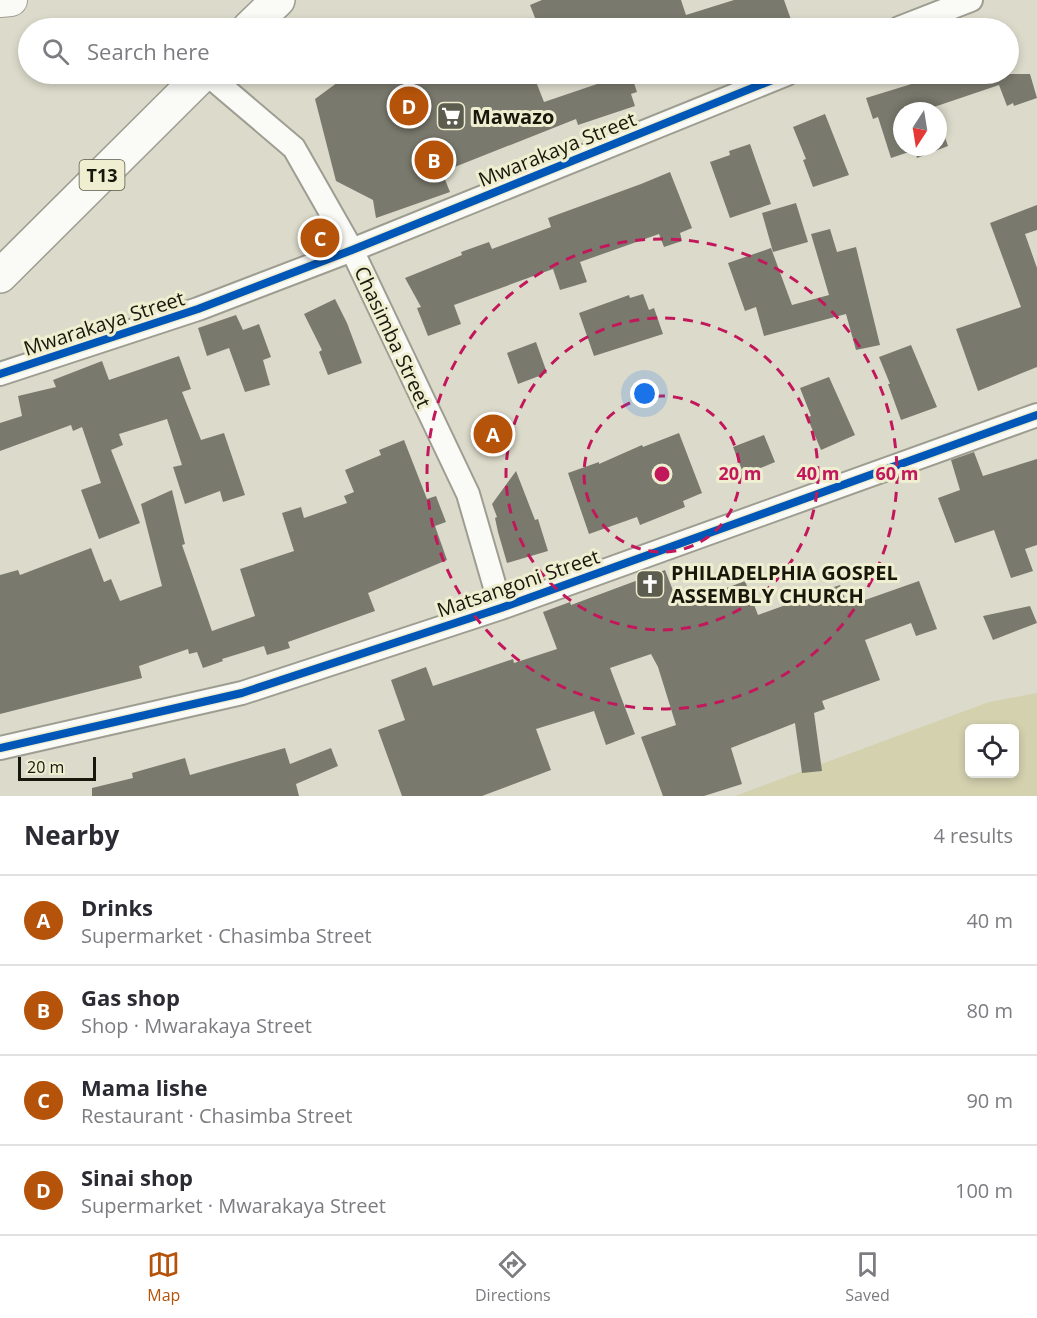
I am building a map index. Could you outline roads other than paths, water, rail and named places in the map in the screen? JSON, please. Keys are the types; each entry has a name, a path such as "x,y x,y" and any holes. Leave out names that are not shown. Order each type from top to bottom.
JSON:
{"highway":[{"path":"259,18 278,0"},
{"name":"T13","path":"0,276 195,84"}],"street":[{"path":"0,1 11,0"},
{"path":"925,18 971,0"},
{"name":"Chasimba Street","path":"217,84 294,148 352,250 468,494 501,608"},
{"name":"Mwarakaya Street","path":"0,374 198,309 352,250 762,84"},
{"name":"Matsangoni Street","path":"0,748 242,693 501,608 1037,416"}],"place":[{"name":"Sinai shop","path":"409,106"},
{"name":"Mawazo","path":"451,116"},
{"name":"Gas shop","path":"434,160"},
{"name":"Mama lishe","path":"320,238"},
{"name":"Drinks","path":"493,434"},
{"name":"PHILADELPHIA GOSPEL ASSEMBLY CHURCH","path":"650,584"}]}
